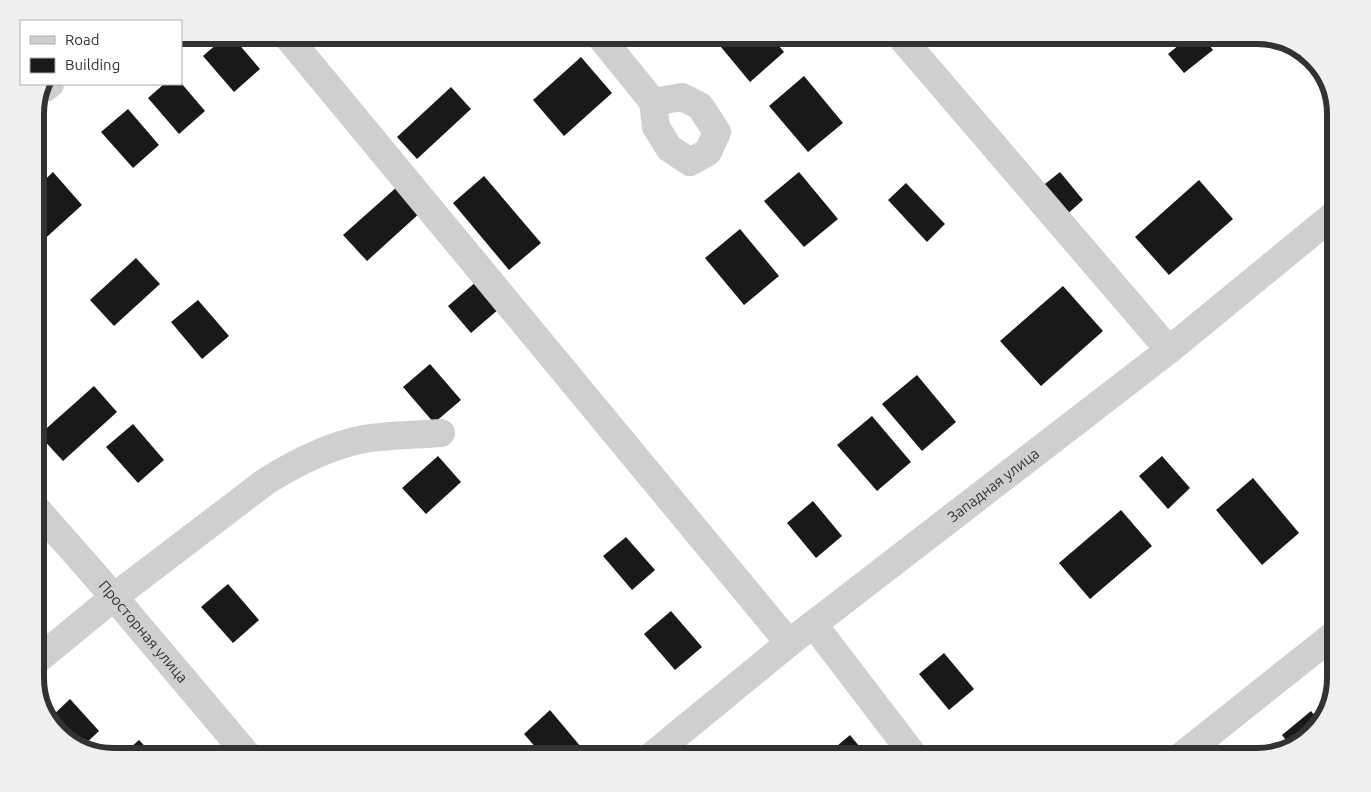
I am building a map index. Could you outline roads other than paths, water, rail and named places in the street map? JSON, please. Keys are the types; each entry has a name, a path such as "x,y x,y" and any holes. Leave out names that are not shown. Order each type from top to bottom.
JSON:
{"street":[{"path":"293,44 789,643"},
{"path":"606,44 653,102"},
{"path":"907,44 1169,350"},
{"name":"Западная улица","path":"661,748 789,643 1169,350 1327,220"},
{"path":"44,655 114,597 265,482 290,466 323,451 363,439 441,433"},
{"name":"Просторная улица","path":"44,517 242,748"},
{"path":"814,625 908,748"},
{"path":"1191,748 1327,640"}]}
